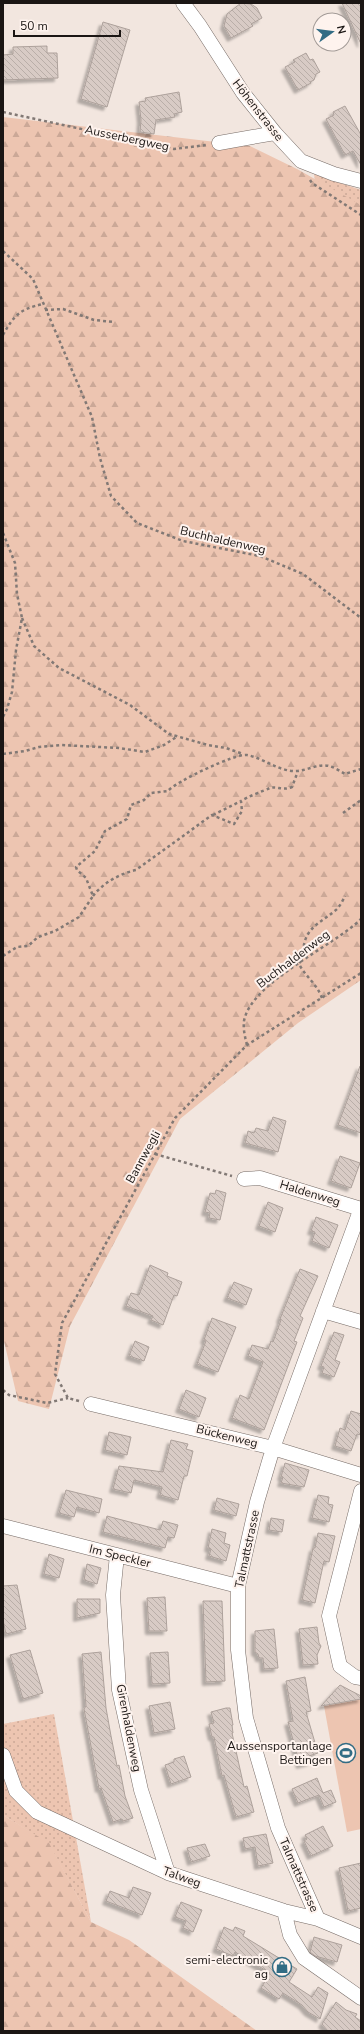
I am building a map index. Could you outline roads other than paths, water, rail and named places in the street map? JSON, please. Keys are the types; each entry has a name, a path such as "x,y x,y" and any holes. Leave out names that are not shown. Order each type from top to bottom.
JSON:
{"street":[{"name":"Höhenstrasse","path":"183,3 200,26 243,93 275,133 301,161 334,174 361,181"},
{"path":"219,144 275,133"},
{"name":"Haldenweg","path":"244,1179 260,1178 361,1208"},
{"name":"Talmattstrasse","path":"318,1919 278,1828 246,1718 238,1650 238,1586 257,1502 273,1448 361,1208"},
{"path":"323,1310 361,1322"},
{"name":"Bückenweg","path":"91,1404 273,1448 361,1475"},
{"path":"361,1491 329,1616 340,1666 355,1677 361,1678"},
{"name":"Im Speckler","path":"3,1526 238,1586"},
{"name":"Girenhaldenweg","path":"117,1555 113,1595 119,1690 141,1790 168,1873"},
{"name":"Talweg","path":"3,1755 16,1791 37,1812 168,1873 284,1911 318,1919 361,1937"},
{"path":"284,1911 290,1935 304,1958 361,1998"}],"place":[{"name":"Aussensportanlage Bettingen","path":"346,1753"},
{"name":"semi-electronic ag","path":"282,1967"}]}
